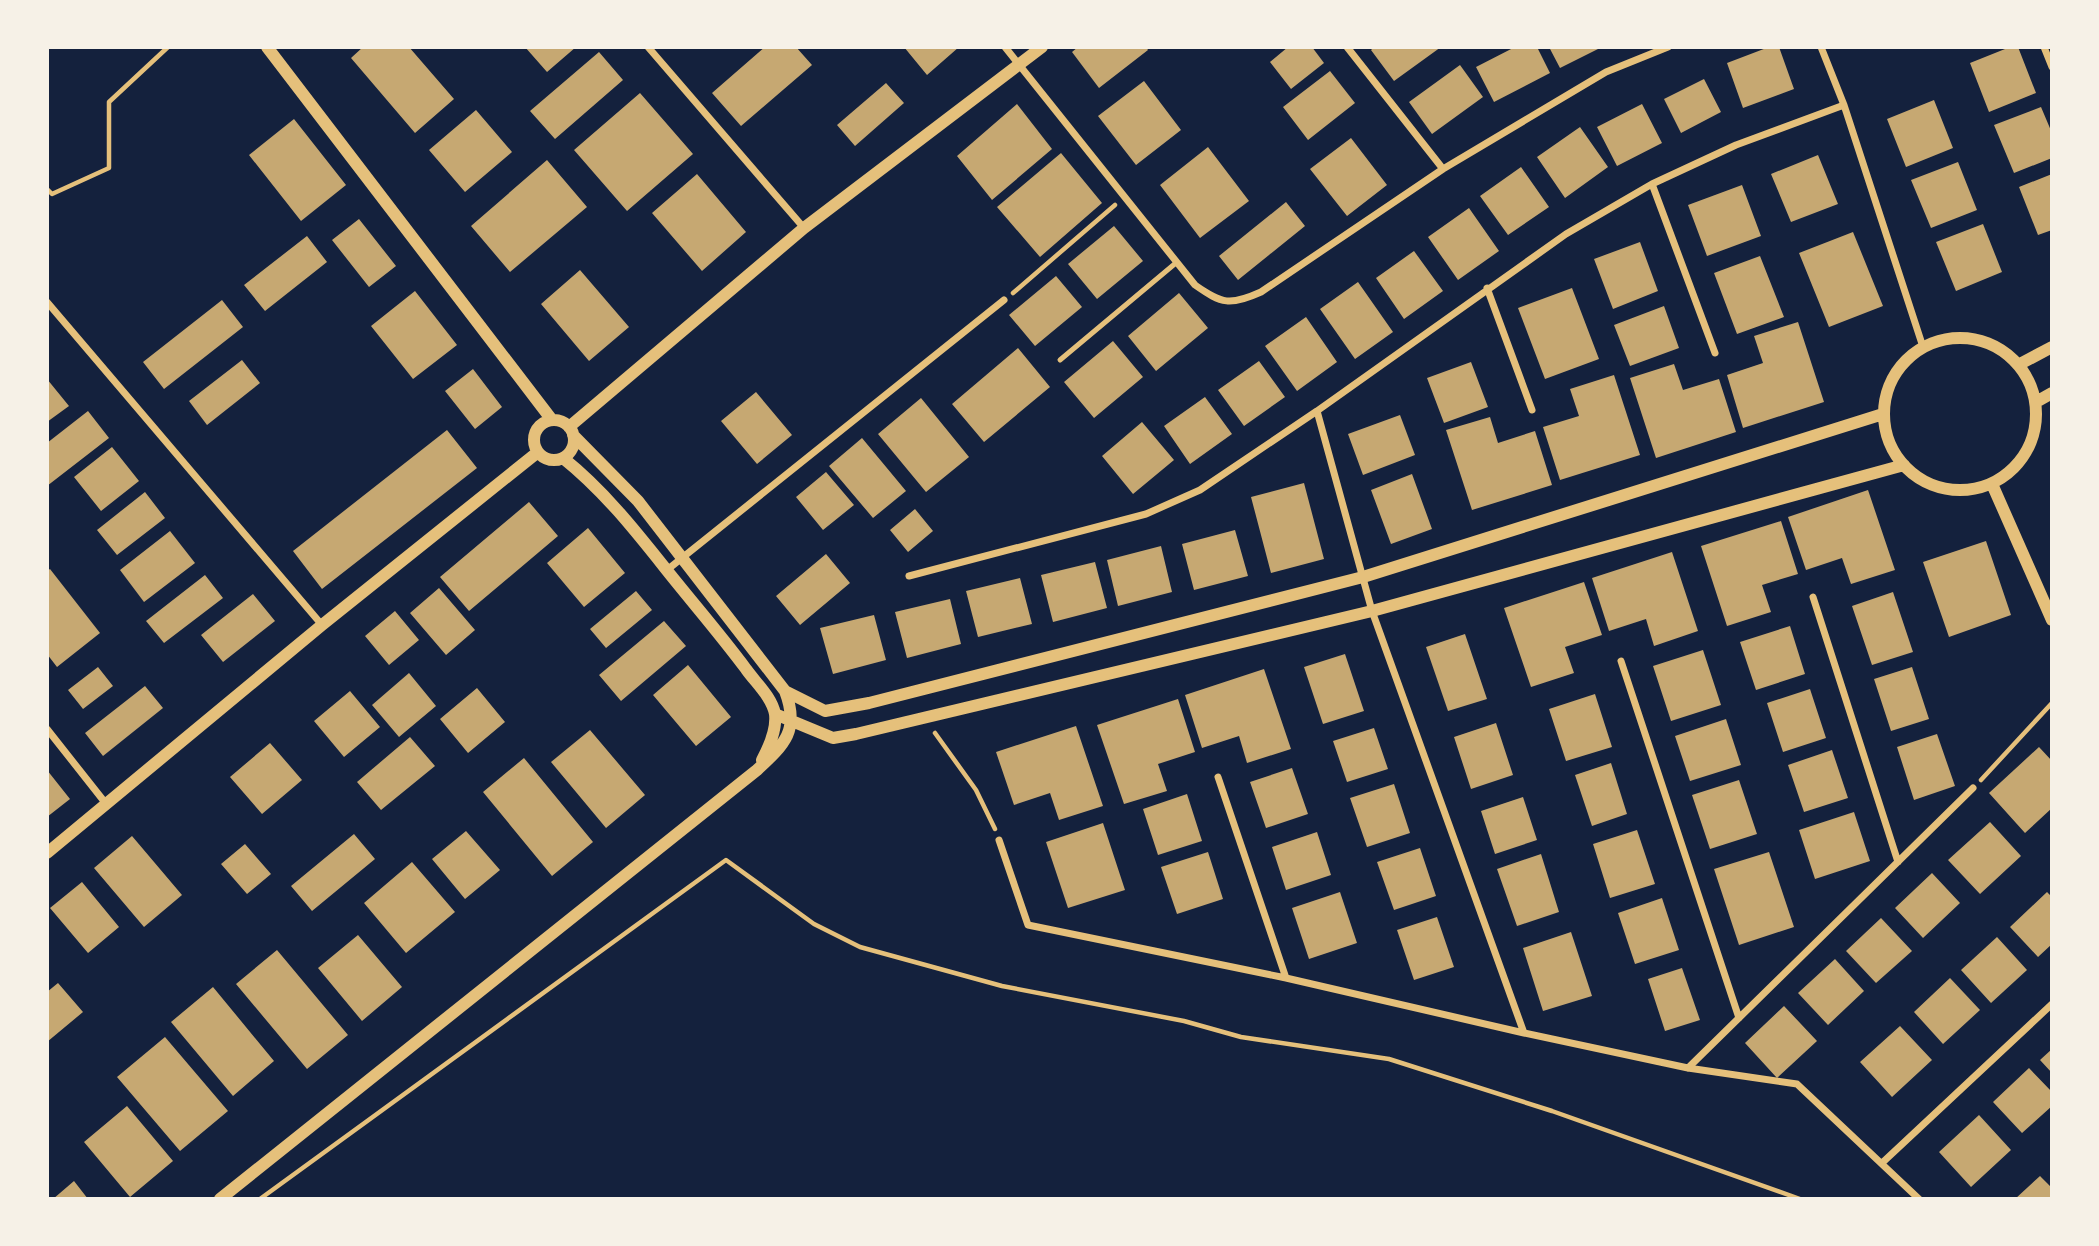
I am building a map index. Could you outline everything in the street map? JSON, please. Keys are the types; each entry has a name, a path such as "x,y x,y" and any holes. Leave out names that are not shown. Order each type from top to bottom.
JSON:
{"street":[{"path":"267,47 552,420"},
{"path":"648,47 804,228"},
{"path":"1005,47 1195,285 1217,301 1241,301 1261,292 1443,169 1606,72 1668,47"},
{"path":"571,431 804,228 1042,47"},
{"path":"1347,47 1443,169"},
{"path":"1821,47 1844,105 1923,347"},
{"path":"2044,47 2052,67"},
{"path":"909,576 1146,514 1200,490 1317,411 1566,233 1652,184 1736,145 1844,105"},
{"path":"1652,184 1715,353"},
{"path":"1487,288 1532,410"},
{"path":"667,570 1004,300"},
{"path":"47,302 322,625"},
{"path":"1948,338 1974,339 1998,348 2018,365 2029,382 2036,402 2036,423 2031,443 2021,461 2006,476 1992,484 1967,490 1946,489 1926,482 1904,465 1895,454 1887,435 1883,414 1886,394 1894,375 1907,359 1923,347 1948,338"},
{"path":"2018,365 2052,347"},
{"path":"2036,402 2052,394"},
{"path":"1317,411 1372,611 1524,1033"},
{"path":"785,691 825,710 841,709 1363,577 1883,414"},
{"path":"220,1199 757,770 784,744 792,721 785,691 638,501 571,431 558,421 552,420 541,425 534,435 538,452 552,460 563,458 572,448 571,431"},
{"path":"47,853 322,625 538,452"},
{"path":"563,458 580,471 629,522 722,636 769,700 775,714 771,741 757,770"},
{"path":"775,714 833,738 930,717 1372,611 1904,465"},
{"path":"1992,484 2052,620"},
{"path":"1813,597 1898,862"},
{"path":"1621,661 1739,1018"},
{"path":"47,729 107,805"},
{"path":"1218,777 1286,978"},
{"path":"1688,1068 1973,788"},
{"path":"999,839 1028,925 1286,978 1688,1068 1797,1084 1919,1199"},
{"path":"1881,1163 2052,1003"}],"lane":[{"path":"1060,360 1177,262"}],"path":[{"path":"47,188 52,194 109,168 109,102 167,47"},
{"path":"1004,300 1125,197"},
{"path":"1973,788 2052,702"},
{"path":"930,717 934,732 976,790 999,839"},
{"path":"260,1199 726,860 814,924 860,947 1002,986 1184,1021 1241,1037 1389,1059 1552,1111 1800,1199"}],"building":[{"path":"363,47 409,47 454,99 415,133 351,58"},
{"path":"525,47 576,47 547,72"},
{"path":"765,47 796,47 812,65 741,126 712,93"},
{"path":"904,47 959,47 927,75"},
{"path":"1078,47 1146,47 1148,50 1099,88 1072,52"},
{"path":"1288,47 1312,47 1324,63 1291,89 1270,62"},
{"path":"1374,47 1441,47 1394,81 1371,50"},
{"path":"1515,47 1537,47 1550,73 1494,102 1476,67"},
{"path":"1549,47 1602,47 1560,68"},
{"path":"1769,47 1779,47 1794,89 1743,108 1727,63"},
{"path":"2010,47 2018,47 2036,93 1989,112 1970,63"},
{"path":"599,52 623,80 555,139 530,111"},
{"path":"1460,65 1483,97 1432,134 1409,102"},
{"path":"1330,71 1355,103 1308,140 1283,107"},
{"path":"1704,79 1721,112 1681,133 1664,99"},
{"path":"1144,81 1181,130 1136,165 1098,116"},
{"path":"886,83 904,103 855,146 837,125"},
{"path":"640,93 693,154 627,211 574,150"},
{"path":"1934,100 1953,148 1906,167 1887,119"},
{"path":"1017,104 1052,149 992,200 957,156"},
{"path":"1642,104 1662,143 1617,166 1597,127"},
{"path":"2041,107 2052,133 2052,158 2014,173 1994,125"},
{"path":"476,110 512,152 465,192 429,150"},
{"path":"294,119 346,185 301,221 249,155"},
{"path":"1580,127 1608,167 1565,198 1537,157"},
{"path":"1351,138 1387,185 1347,216 1310,169"},
{"path":"1208,147 1249,201 1200,238 1160,185"},
{"path":"1061,153 1102,203 1040,257 997,207"},
{"path":"1818,155 1838,204 1791,222 1771,174"},
{"path":"547,160 587,207 510,272 471,226"},
{"path":"1958,162 1977,210 1931,228 1911,180"},
{"path":"1521,167 1549,207 1508,235 1480,196"},
{"path":"697,174 746,232 702,271 652,213"},
{"path":"2052,174 2052,230 2038,235 2019,187"},
{"path":"1742,185 1761,236 1707,256 1688,205"},
{"path":"1286,202 1305,226 1238,280 1219,256"},
{"path":"1469,208 1499,251 1458,280 1428,237"},
{"path":"359,219 396,266 369,287 332,240"},
{"path":"1983,224 2002,272 1956,291 1936,242"},
{"path":"1114,226 1143,261 1097,299 1068,264"},
{"path":"1853,232 1883,306 1829,327 1799,253"},
{"path":"307,236 327,262 265,311 244,285"},
{"path":"1640,242 1658,291 1613,309 1594,259"},
{"path":"1414,251 1443,291 1404,319 1376,278"},
{"path":"1760,256 1784,317 1737,334 1714,273"},
{"path":"580,270 629,327 589,361 541,304"},
{"path":"1056,276 1082,307 1035,346 1009,315"},
{"path":"1358,282 1393,332 1355,359 1320,309"},
{"path":"1572,288 1599,359 1545,379 1518,308"},
{"path":"415,291 457,345 413,379 371,326"},
{"path":"1179,293 1208,328 1156,371 1128,336"},
{"path":"222,300 243,327 164,389 143,362"},
{"path":"1664,306 1679,348 1630,366 1614,325"},
{"path":"1306,317 1337,362 1297,391 1265,346"},
{"path":"1798,322 1824,402 1743,428 1727,375 1763,363 1754,336"},
{"path":"1113,341 1143,377 1094,418 1064,382"},
{"path":"1018,348 1050,387 984,442 952,404"},
{"path":"242,360 260,383 207,425 189,401"},
{"path":"1259,361 1285,397 1244,426 1218,390"},
{"path":"1471,362 1488,407 1444,423 1427,378"},
{"path":"1674,364 1683,390 1719,379 1736,432 1656,458 1630,378"},
{"path":"473,369 502,407 475,429 445,391"},
{"path":"1614,375 1640,455 1560,480 1543,427 1579,416 1570,389"},
{"path":"47,379 69,406 47,422"},
{"path":"756,392 792,435 757,464 721,421"},
{"path":"1205,397 1232,434 1190,464 1164,426"},
{"path":"921,398 969,457 926,492 878,434"},
{"path":"88,411 109,438 47,486 47,443"},
{"path":"1400,415 1415,455 1363,475 1348,434"},
{"path":"1490,417 1498,443 1535,431 1552,485 1472,510 1446,430"},
{"path":"1142,422 1174,460 1133,494 1102,456"},
{"path":"447,430 477,468 322,589 293,551"},
{"path":"862,438 906,491 873,518 829,466"},
{"path":"112,447 139,481 101,511 74,477"},
{"path":"826,472 854,505 823,530 796,497"},
{"path":"1412,474 1432,529 1391,544 1371,490"},
{"path":"1304,483 1324,559 1271,573 1251,497"},
{"path":"1868,490 1895,570 1851,584 1842,558 1806,570 1788,517"},
{"path":"145,492 165,518 117,555 97,530"},
{"path":"529,502 558,536 469,611 440,577"},
{"path":"915,509 933,531 908,552 890,530"},
{"path":"1781,521 1798,574 1762,585 1771,612 1727,626 1701,546"},
{"path":"588,528 625,573 584,607 547,563"},
{"path":"1235,530 1248,576 1194,590 1182,544"},
{"path":"170,531 195,563 144,602 120,570"},
{"path":"1986,541 2011,615 1949,637 1923,562"},
{"path":"1161,546 1172,592 1118,606 1107,560"},
{"path":"1672,552 1698,631 1654,646 1646,619 1609,631 1592,578"},
{"path":"826,554 850,583 800,625 776,596"},
{"path":"1095,562 1107,608 1053,622 1041,575"},
{"path":"50,569 100,633 57,667 47,654 47,571"},
{"path":"205,575 223,598 164,643 146,621"},
{"path":"1020,578 1032,624 978,637 966,591"},
{"path":"1584,582 1602,635 1565,647 1574,673 1531,687 1504,608"},
{"path":"439,588 475,630 446,655 410,613"},
{"path":"636,591 652,610 606,648 590,629"},
{"path":"1893,592 1913,652 1872,665 1852,606"},
{"path":"253,594 275,621 223,662 201,635"},
{"path":"950,599 961,644 907,658 895,612"},
{"path":"395,611 419,640 389,665 365,636"},
{"path":"874,615 886,660 833,674 820,628"},
{"path":"664,621 686,646 621,701 599,675"},
{"path":"1790,626 1805,674 1756,690 1740,642"},
{"path":"1465,634 1487,699 1448,711 1426,647"},
{"path":"1703,650 1721,705 1671,721 1653,666"},
{"path":"1345,654 1364,711 1323,724 1304,667"},
{"path":"688,665 731,717 696,746 653,695"},
{"path":"98,667 113,686 83,709 68,690"},
{"path":"1912,667 1929,719 1891,731 1874,679"},
{"path":"1264,669 1291,749 1247,763 1239,736 1202,748 1185,695"},
{"path":"409,673 436,706 399,737 372,705"},
{"path":"145,686 163,708 103,756 85,733"},
{"path":"477,688 505,722 468,753 440,719"},
{"path":"1810,689 1826,738 1783,752 1767,703"},
{"path":"350,691 380,727 344,757 314,721"},
{"path":"1595,694 1612,747 1566,761 1549,709"},
{"path":"1178,699 1195,752 1158,764 1167,791 1124,804 1097,725"},
{"path":"1726,719 1741,765 1690,781 1675,736"},
{"path":"1496,723 1513,775 1471,789 1454,737"},
{"path":"1076,726 1103,806 1059,820 1050,793 1014,805 996,752"},
{"path":"1374,728 1388,769 1347,782 1333,741"},
{"path":"590,730 645,795 606,828 551,762"},
{"path":"1937,734 1955,786 1914,800 1897,747"},
{"path":"410,737 435,766 381,810 357,782"},
{"path":"270,743 302,780 262,814 230,777"},
{"path":"2039,747 2052,761 2052,808 2025,833 1989,793"},
{"path":"1832,750 1848,798 1804,812 1788,765"},
{"path":"524,758 593,842 552,876 483,792"},
{"path":"1611,763 1627,814 1592,826 1575,775"},
{"path":"1292,768 1308,814 1266,828 1250,782"},
{"path":"47,770 70,799 47,817"},
{"path":"1739,780 1757,834 1710,849 1692,795"},
{"path":"1394,784 1410,833 1367,847 1350,798"},
{"path":"1187,794 1202,841 1158,855 1143,809"},
{"path":"1523,797 1537,840 1495,854 1481,811"},
{"path":"1854,812 1870,861 1815,879 1799,830"},
{"path":"1990,822 2021,856 1980,894 1948,860"},
{"path":"1103,823 1125,890 1068,908 1046,842"},
{"path":"1637,830 1655,884 1610,898 1593,844"},
{"path":"466,831 500,870 465,899 432,859"},
{"path":"1317,832 1331,875 1286,890 1272,847"},
{"path":"354,834 375,859 312,911 291,886"},
{"path":"132,836 182,895 144,927 94,868"},
{"path":"245,844 271,874 247,894 221,864"},
{"path":"1420,848 1436,896 1394,910 1377,862"},
{"path":"1208,852 1223,899 1177,914 1161,867"},
{"path":"1769,852 1794,927 1739,945 1714,869"},
{"path":"1541,854 1559,912 1517,926 1497,869"},
{"path":"412,862 455,912 406,953 364,903"},
{"path":"1932,873 1960,903 1923,938 1895,908"},
{"path":"82,882 119,927 88,953 50,908"},
{"path":"1340,892 1357,943 1309,959 1292,908"},
{"path":"2047,892 2052,897 2052,944 2038,957 2010,927"},
{"path":"1662,898 1679,950 1635,964 1618,913"},
{"path":"1437,917 1454,967 1414,980 1397,930"},
{"path":"1881,918 1912,951 1876,983 1846,951"},
{"path":"1571,932 1592,996 1543,1011 1523,948"},
{"path":"358,935 402,987 362,1021 318,968"},
{"path":"1997,937 2027,970 1991,1003 1961,970"},
{"path":"277,950 348,1035 307,1069 236,984"},
{"path":"1835,959 1864,991 1828,1025 1798,993"},
{"path":"1682,968 1700,1020 1665,1031 1648,979"},
{"path":"1950,978 1980,1010 1943,1044 1914,1012"},
{"path":"58,983 83,1012 47,1042 47,992"},
{"path":"213,987 274,1061 233,1096 171,1022"},
{"path":"1784,1006 1817,1041 1777,1078 1745,1043"},
{"path":"1900,1026 1932,1060 1892,1097 1860,1062"},
{"path":"165,1037 228,1111 180,1151 117,1077"},
{"path":"2052,1049 2052,1073 2040,1060"},
{"path":"2029,1068 2052,1092 2052,1106 2022,1133 1993,1102"},
{"path":"127,1106 173,1161 130,1197 84,1142"},
{"path":"1979,1115 2011,1150 1971,1187 1939,1152"},
{"path":"2040,1176 2052,1188 2052,1199 2015,1199"},
{"path":"74,1181 88,1199 53,1199"}]}
